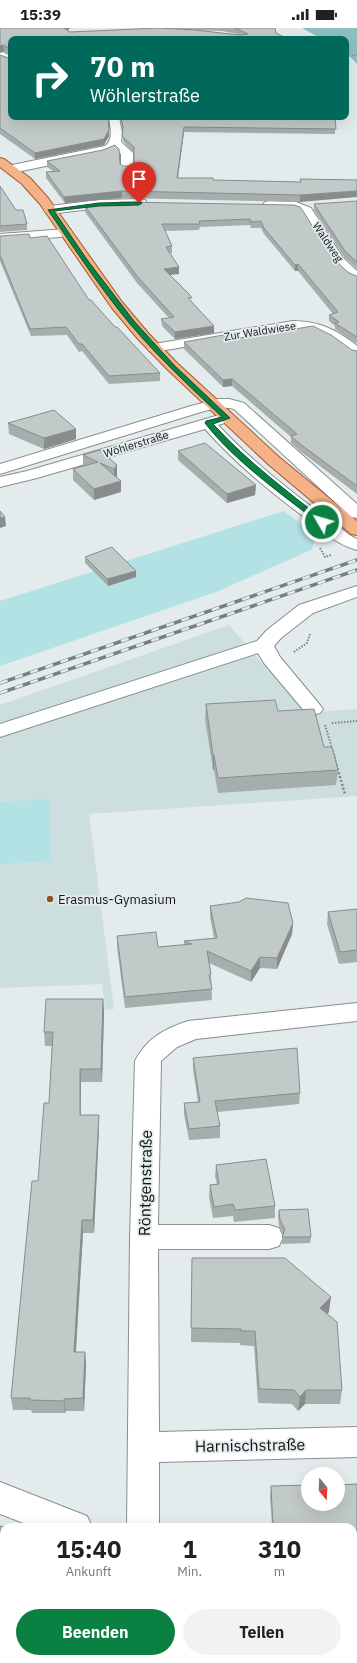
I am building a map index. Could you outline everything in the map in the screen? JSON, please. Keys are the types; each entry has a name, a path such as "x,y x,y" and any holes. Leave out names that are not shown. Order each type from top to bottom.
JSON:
{"main road":[{"path":"0,161 32,187 117,304 154,348 226,418 299,483 357,530"}],"street":[{"path":"114,120 116,144 127,153 127,169"},
{"path":"12,170 103,151 112,148 116,144"},
{"path":"50,210 111,203 154,203"},
{"name":"Waldweg","path":"255,205 299,207 317,205"},
{"name":"Waldweg","path":"299,207 310,214 338,260 357,278"},
{"path":"0,238 66,233"},
{"name":"Zur Waldwiese","path":"154,348 305,324 320,327 328,331 357,353"},
{"name":"Wöhlerstraße","path":"0,469 8,465 212,405 230,404 239,406 357,513"},
{"name":"Wöhlerstraße","path":"0,482 31,475 226,418"},
{"path":"208,423 223,439 266,478 345,540 357,545"},
{"path":"0,731 264,645 274,634 306,609 357,591"},
{"path":"264,645 271,659 313,709"},
{"name":"Röntgenstraße","path":"143,1523 144,1237 148,1061 159,1046 175,1035 196,1029 357,1012"},
{"path":"144,1237 268,1237"},
{"name":"Harnischstraße","path":"143,1447 357,1442"},
{"path":"0,1498 66,1523"}],"path":[{"path":"345,794 325,723 357,721"}],"shaded area":[{"path":"302,28 357,28 357,64 349,55 349,36 317,36"},
{"path":"284,511 317,536 311,550 216,592 0,666 0,601"},
{"name":"Erasmus-Gymasium","path":"229,625 306,713 357,709 357,796 89,814 114,1009 105,1010 102,984 0,988 0,705"},
{"path":"49,799 51,861 0,864 0,802"}],"building":[{"path":"0,28 64,28 70,32 158,28 239,35 248,34 234,28 275,28 276,33 282,36 8,36 8,48 3,45 0,46"},
{"path":"0,55 8,58 8,120 108,120 109,130 104,139 35,153 0,128"},
{"path":"122,120 335,120 336,129 184,127 177,178 301,182 300,179 357,180 357,191 300,195 122,191 64,197 46,172 60,171 47,161 103,150 115,145 119,149 120,164 123,166 131,166 134,164 134,147 122,136 123,127"},
{"path":"0,186 16,210 23,210 27,224 0,226"},
{"path":"357,201 357,262 345,251 314,204"},
{"path":"122,202 294,205 300,207 326,248 341,266 349,273 357,276 357,337 335,323 339,322 329,315 338,312 298,264 295,265 264,228 261,221 251,222 250,219 199,221 200,224 162,224 172,246 166,247 179,267 164,269 189,294 192,298 188,298 214,326 175,332 161,319 174,317 137,276 85,206"},
{"path":"29,234 30,238 47,236 89,300 91,300 160,373 109,376 82,344 79,344 66,327 30,329 0,255 0,236"},
{"path":"313,326 331,335 352,350 357,351 357,486 300,444 291,436 297,434 232,379 223,380 184,342 223,335 228,340"},
{"path":"54,410 76,429 44,438 8,423"},
{"path":"205,443 256,485 227,494 178,451"},
{"path":"100,450 117,465 114,469 100,463 121,481 94,489 73,469 98,462 83,455"},
{"path":"0,511 5,517 0,518"},
{"path":"112,547 136,571 107,579 85,557"},
{"path":"275,700 278,711 314,709 324,747 332,747 338,770 218,778 213,755 206,704"},
{"path":"246,898 288,903 293,923 277,958 260,957 251,971 207,951 212,989 125,997 117,936 156,932 158,947 192,944 184,941 217,938 210,906 239,902"},
{"path":"357,909 357,950 340,952 328,912"},
{"path":"46,999 103,999 101,1069 80,1069 80,1115 99,1115 93,1220 82,1220 74,1352 85,1352 83,1398 64,1399 64,1401 11,1398 32,1181 38,1181 44,1103 49,1103 53,1032 44,1032"},
{"path":"297,1048 300,1093 215,1101 220,1126 189,1129 184,1103 200,1102 193,1058"},
{"path":"266,1159 275,1206 235,1210 233,1204 214,1207 210,1185 219,1184 216,1165"},
{"path":"308,1209 311,1237 282,1237 285,1230 280,1220 279,1210"},
{"path":"192,1258 285,1258 331,1297 320,1308 337,1322 342,1390 306,1390 300,1397 294,1390 259,1389 255,1331 241,1331 241,1329 191,1328"},
{"path":"357,1484 357,1523 273,1523 271,1486 301,1485 301,1511 345,1511 345,1485"}],"railway":[{"path":"0,683 357,560"},
{"path":"0,693 357,570"}],"place":[{"name":"Erasmus-Gymasium","path":"50,899"}],"route":[{"path":"139,203 99,204 50,210 117,304 154,348 226,418 208,423 212,428 266,478 322,522"}]}
